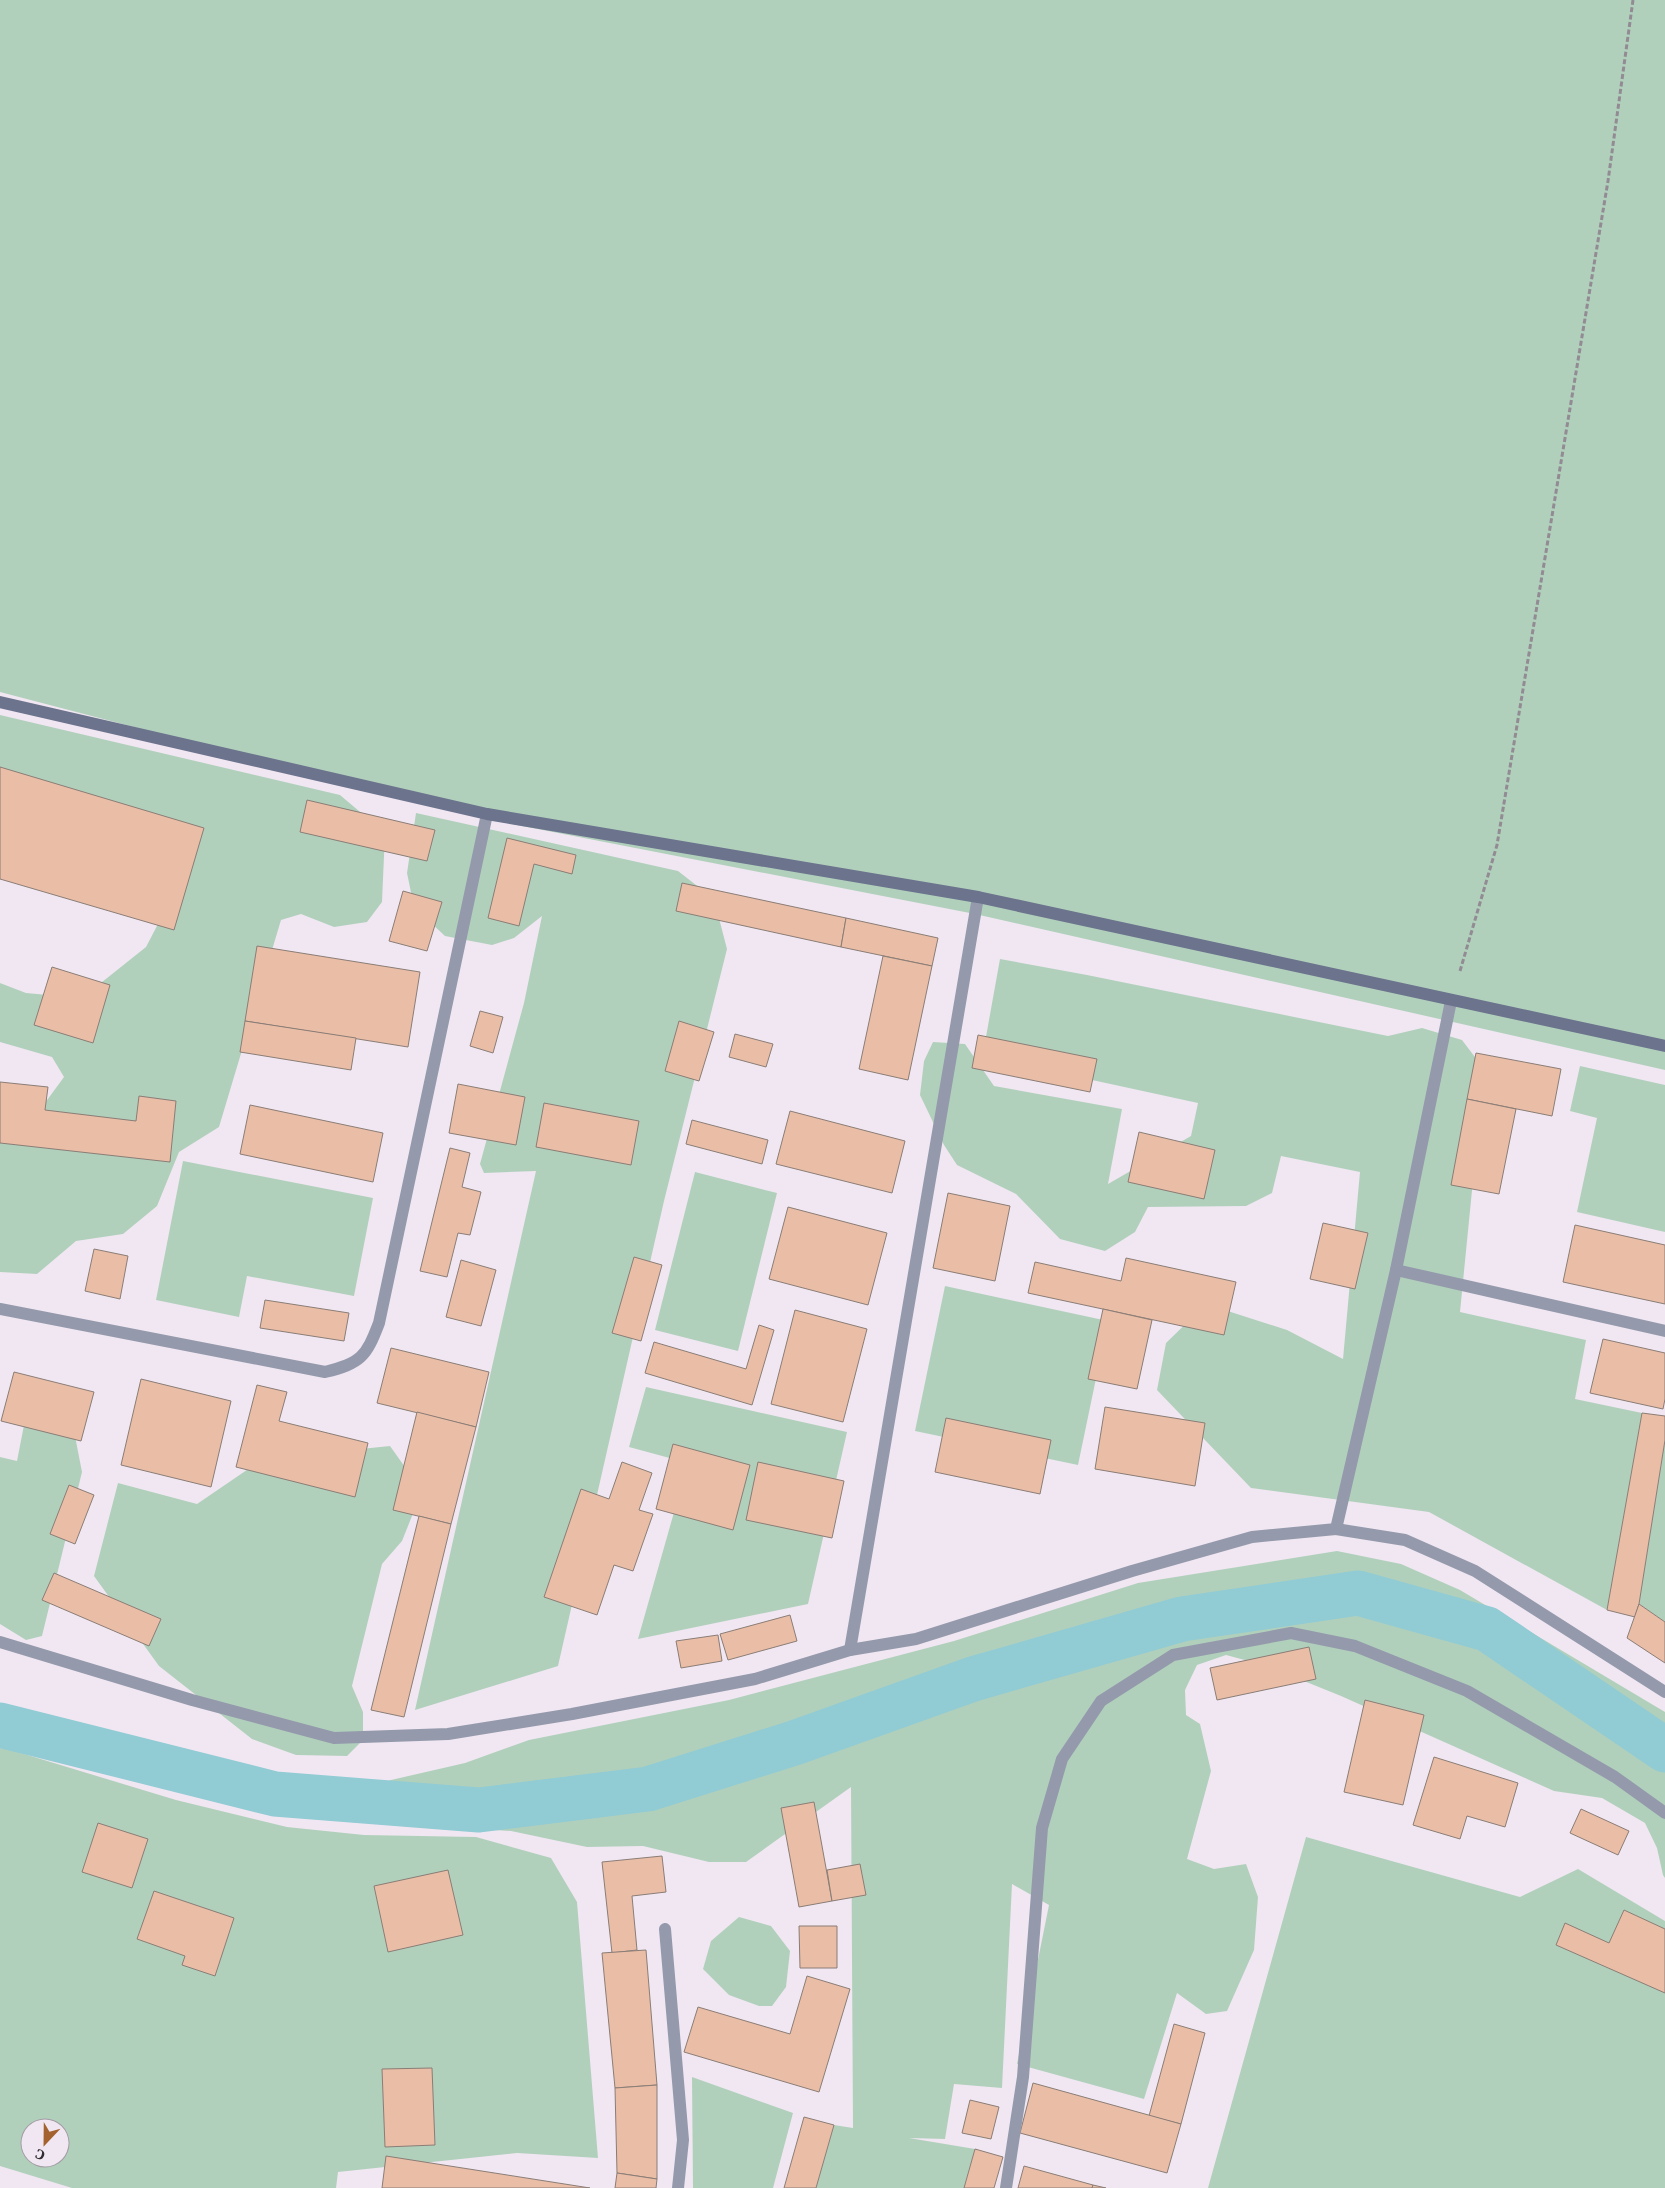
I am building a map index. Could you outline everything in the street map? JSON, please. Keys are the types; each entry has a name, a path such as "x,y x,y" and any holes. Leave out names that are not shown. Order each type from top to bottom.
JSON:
{"street":[{"path":"0,702 487,814 978,897 1665,1046"},
{"path":"0,1309 325,1372 350,1366 369,1348 379,1323 487,814"},
{"path":"850,1650 978,897"},
{"path":"1336,1529 1396,1270 1451,1000"},
{"path":"1396,1270 1665,1331"},
{"path":"0,1642 192,1700 334,1738 448,1734 572,1714 755,1678 850,1650 916,1639 1132,1571 1252,1537 1336,1529 1405,1540 1475,1571 1665,1692"},
{"path":"1006,2188 1023,2077 1042,1828 1062,1759 1101,1702 1173,1655 1291,1633 1355,1646 1466,1691 1615,1777 1665,1813"},
{"path":"665,1929 683,2140 678,2188"}],"path":[{"path":"1451,1000 1497,845 1608,181 1633,0"}],"green space":[{"path":"0,0 1665,0 1665,1070 975,914 486,819 0,692"},
{"path":"0,715 340,795 385,833 382,902 367,922 334,927 301,914 281,920 219,1127 179,1152 157,1206 123,1234 76,1241 37,1274 0,1272 0,1129 31,1122 64,1077 52,1057 0,1042 0,983 26,993 82,998 146,947 198,847 0,776"},
{"path":"416,813 678,871 714,899 727,949 664,1201 558,1666 415,1710 536,1171 484,1173 480,1164 524,1003 542,916 514,938 492,945 445,936 414,907 407,873"},
{"path":"1000,959 1388,1036 1422,1028 1462,1040 1484,1069 1460,1312 1586,1340 1575,1399 1642,1413 1607,1610 1429,1512 1251,1488 1157,1390 1166,1343 1206,1304 1287,1330 1343,1359 1360,1172 1281,1156 1272,1193 1246,1206 1148,1207 1135,1232 1105,1251 1060,1239 1016,1194 957,1165 944,1145 920,1095 924,1061 933,1042 965,1044 994,1086 1122,1109 1108,1184 1191,1136 1198,1103 1069,1075 982,1059"},
{"path":"1580,1066 1665,1085 1665,1232 1577,1212 1597,1118 1570,1111"},
{"path":"183,1161 373,1198 354,1296 247,1276 239,1317 156,1300"},
{"path":"695,1172 777,1193 738,1351 655,1330"},
{"path":"945,1286 1108,1321 1078,1465 915,1431"},
{"path":"646,1387 847,1432 808,1604 638,1639 688,1463 629,1447"},
{"path":"26,1415 74,1431 82,1472 42,1636 26,1640 0,1624 0,1457 17,1461"},
{"path":"1665,1440 1665,1622 1639,1604"},
{"path":"390,1446 422,1491 402,1541 382,1564 352,1686 363,1712 363,1740 347,1756 296,1755 252,1739 159,1666 94,1576 118,1483 197,1504 263,1459"},
{"path":"1337,1551 1401,1564 1460,1590 1665,1712 1665,1878 1657,1848 1645,1823 1602,1798 1554,1791 1341,1696 1267,1666 1226,1655 1197,1665 1185,1690 1186,1715 1200,1724 1211,1771 1187,1859 1214,1869 1246,1864 1258,1897 1254,1950 1227,2011 1206,2014 1177,1993 1144,2099 1017,2064 1049,1905 1012,1884 1002,2088 954,2084 945,2139 909,2138 975,2149 964,2188 816,2188 834,2125 853,2128 851,1787 746,1862 709,1862 643,1846 587,1847 511,1831 362,1821 356,1812 372,1787 391,1780 465,1763 529,1740 729,1700 954,1641 1138,1583"},
{"path":"0,1748 176,1800 287,1827 364,1835 476,1837 551,1858 577,1902 598,2158 517,2153 338,2172 336,2188 72,2188 0,2166"},
{"path":"1306,1837 1520,1897 1578,1869 1665,1921 1665,2188 1208,2188"},
{"path":"739,1917 771,1926 790,1951 786,1987 772,2006 759,2006 729,1995 703,1969 711,1941"},
{"path":"692,2077 793,2113 773,2188 693,2188"}],"building":[{"path":"0,767 204,828 174,930 0,879"},
{"path":"307,800 435,830 427,861 300,832"},
{"path":"507,838 576,855 572,874 534,864 519,926 488,918"},
{"path":"682,883 846,918 841,947 676,911"},
{"path":"403,891 442,902 427,951 389,941"},
{"path":"846,918 938,938 932,966 841,947"},
{"path":"257,946 420,972 408,1047 245,1021"},
{"path":"883,956 932,966 908,1080 859,1069"},
{"path":"52,967 110,985 93,1043 34,1025"},
{"path":"480,1011 503,1017 493,1053 470,1046"},
{"path":"245,1021 356,1038 351,1070 240,1052"},
{"path":"679,1021 714,1032 699,1081 665,1071"},
{"path":"735,1034 773,1044 766,1067 729,1057"},
{"path":"978,1035 1097,1059 1090,1092 972,1068"},
{"path":"1476,1053 1561,1069 1552,1116 1467,1099"},
{"path":"0,1082 48,1087 45,1110 136,1121 139,1096 176,1101 170,1162 0,1143"},
{"path":"458,1084 525,1097 516,1145 449,1133"},
{"path":"1467,1099 1516,1109 1499,1194 1451,1185"},
{"path":"544,1103 639,1121 631,1165 536,1147"},
{"path":"250,1105 383,1133 373,1182 240,1154"},
{"path":"790,1111 905,1141 892,1193 776,1164"},
{"path":"692,1120 768,1140 762,1164 686,1144"},
{"path":"1139,1132 1215,1150 1204,1199 1128,1182"},
{"path":"450,1148 470,1153 462,1187 481,1192 470,1235 458,1233 447,1277 420,1271"},
{"path":"948,1193 1010,1206 995,1281 933,1268"},
{"path":"788,1207 887,1233 868,1305 769,1279"},
{"path":"1323,1223 1368,1233 1355,1289 1310,1279"},
{"path":"1575,1225 1665,1245 1665,1304 1563,1282"},
{"path":"94,1249 128,1256 120,1299 85,1291"},
{"path":"634,1257 662,1265 641,1341 612,1333"},
{"path":"1126,1258 1236,1282 1224,1335 1028,1293 1035,1262 1121,1281"},
{"path":"461,1260 496,1270 481,1326 446,1317"},
{"path":"265,1300 349,1313 344,1341 260,1328"},
{"path":"1103,1309 1152,1320 1137,1389 1088,1379"},
{"path":"795,1310 867,1329 843,1422 771,1404"},
{"path":"759,1325 774,1330 752,1405 645,1373 654,1342 746,1369"},
{"path":"1603,1339 1665,1353 1665,1399 1663,1409 1590,1393"},
{"path":"391,1348 489,1372 476,1427 377,1403"},
{"path":"14,1372 94,1392 81,1441 1,1421"},
{"path":"141,1379 231,1401 211,1487 121,1465"},
{"path":"257,1385 287,1392 279,1421 368,1443 355,1497 236,1467"},
{"path":"1105,1407 1205,1423 1195,1486 1095,1469"},
{"path":"417,1412 476,1427 451,1524 393,1510"},
{"path":"1642,1413 1665,1416 1665,1440 1639,1604 1635,1617 1607,1610"},
{"path":"946,1418 1051,1440 1040,1494 935,1472"},
{"path":"673,1444 750,1465 733,1530 656,1509"},
{"path":"622,1462 652,1473 639,1510 653,1514 633,1571 614,1565 597,1615 544,1597 581,1489 609,1499"},
{"path":"758,1462 844,1481 832,1538 746,1520"},
{"path":"69,1485 94,1495 75,1544 50,1534"},
{"path":"419,1516 451,1524 404,1717 371,1710"},
{"path":"54,1573 161,1619 149,1646 42,1600"},
{"path":"1639,1604 1665,1622 1665,1663 1627,1638"},
{"path":"790,1615 797,1641 728,1660 720,1634"},
{"path":"718,1635 722,1661 681,1668 676,1641"},
{"path":"1309,1647 1316,1679 1217,1700 1210,1668"},
{"path":"1365,1700 1424,1715 1403,1805 1344,1792"},
{"path":"1434,1757 1518,1783 1505,1827 1467,1816 1460,1839 1413,1825"},
{"path":"814,1802 832,1901 799,1907 781,1808"},
{"path":"1581,1809 1629,1831 1618,1855 1570,1833"},
{"path":"98,1823 148,1839 132,1888 82,1872"},
{"path":"662,1856 666,1892 632,1896 637,1950 612,1953 602,1862"},
{"path":"860,1864 866,1895 832,1901 827,1870"},
{"path":"448,1870 463,1935 388,1952 374,1886"},
{"path":"154,1891 234,1918 215,1976 182,1965 185,1956 137,1939"},
{"path":"1624,1910 1665,1929 1665,1993 1556,1945 1565,1923 1609,1943"},
{"path":"799,1926 837,1926 837,1968 800,1968"},
{"path":"646,1950 657,2085 615,2088 602,1953"},
{"path":"807,1976 850,1989 819,2092 684,2052 698,2007 790,2034"},
{"path":"1174,2024 1205,2033 1181,2124 1149,2116"},
{"path":"432,2068 435,2145 385,2147 382,2069"},
{"path":"1033,2083 1181,2124 1167,2173 1020,2133"},
{"path":"657,2085 657,2179 617,2173 615,2088"},
{"path":"970,2100 999,2107 991,2139 962,2133"},
{"path":"804,2117 834,2125 816,2188 784,2188"},
{"path":"975,2149 1003,2157 994,2188 964,2188"},
{"path":"386,2156 590,2188 382,2188"},
{"path":"1024,2166 1093,2185 1092,2188 1018,2188"},
{"path":"617,2173 657,2179 656,2188 615,2188"},
{"path":"1093,2185 1106,2188 1092,2188"}],"waterway":[{"path":"0,1725 275,1794 479,1810 648,1789 794,1743 973,1679 1182,1619 1358,1593 1487,1629 1665,1750"}]}
